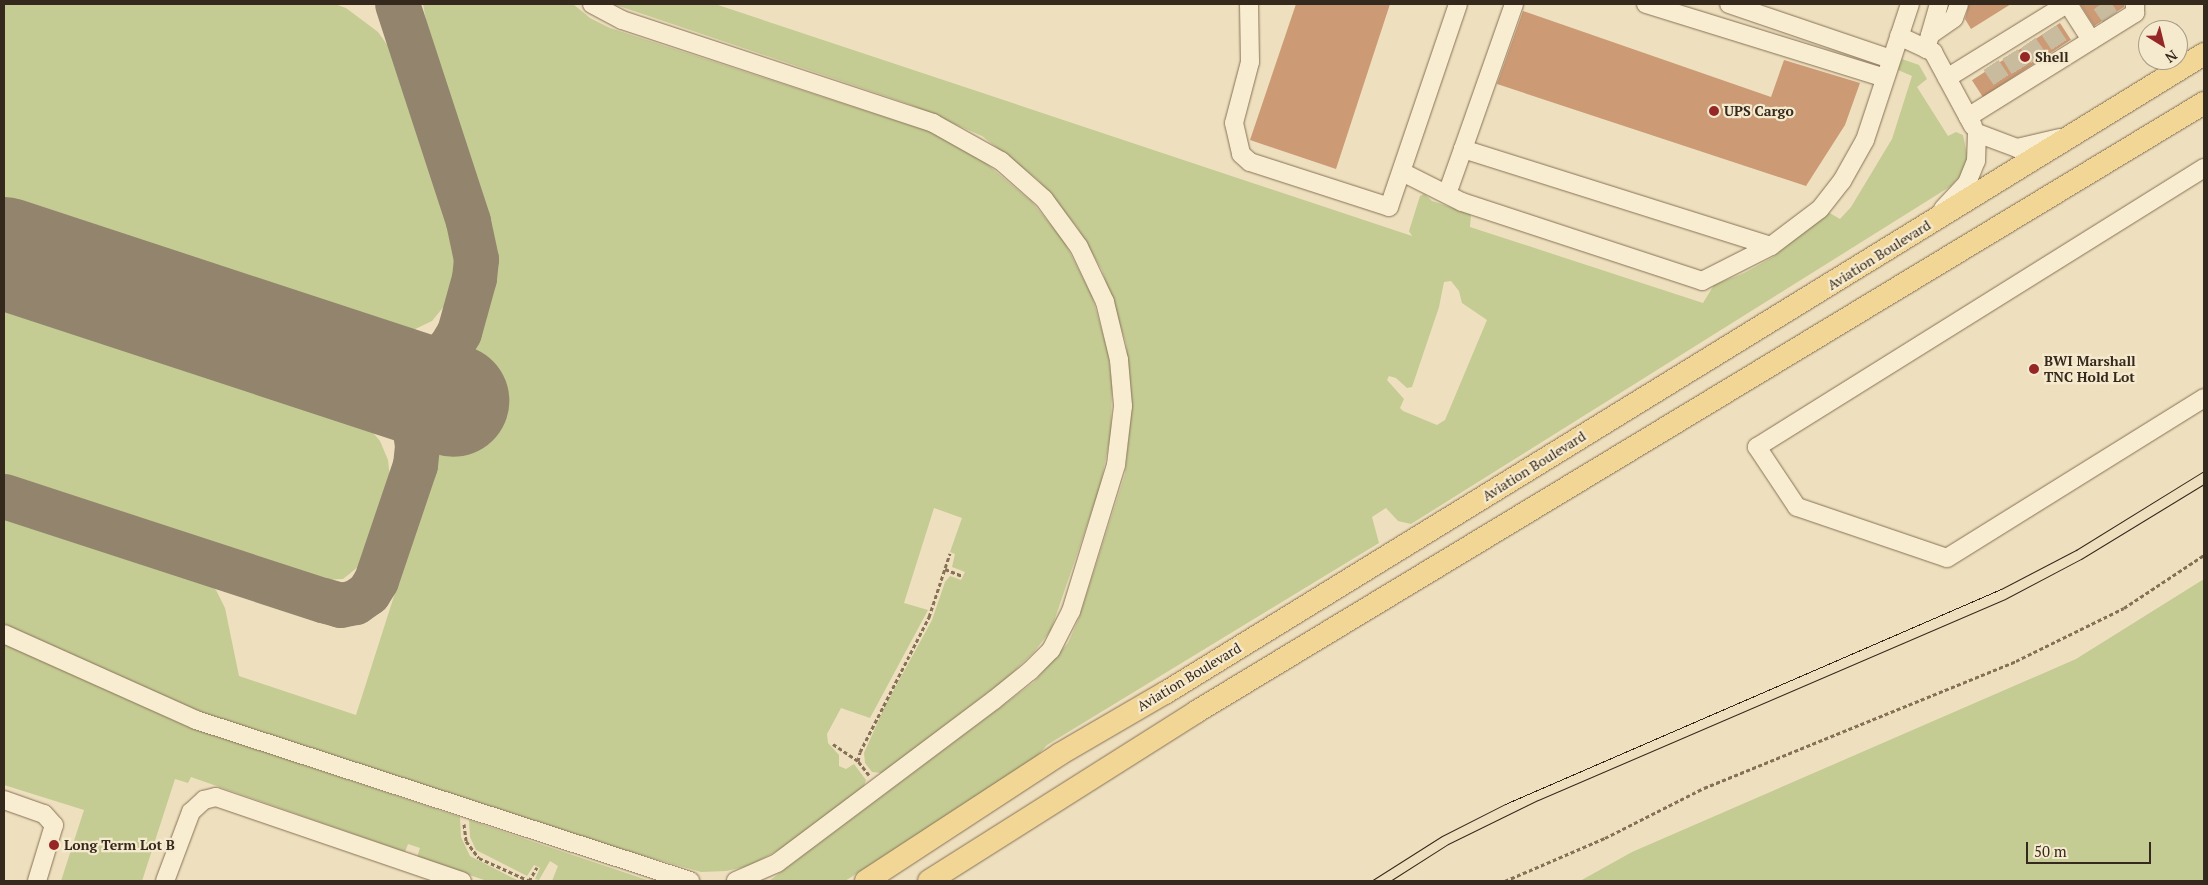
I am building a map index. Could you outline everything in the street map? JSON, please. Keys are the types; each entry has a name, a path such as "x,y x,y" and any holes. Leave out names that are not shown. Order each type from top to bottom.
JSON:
{"main road":[{"name":"Aviation Boulevard","path":"866,881 1060,754 2204,54"},
{"path":"928,881 1196,712 2204,103"},
{"path":"2159,130 2204,116"}],"lane":[{"path":"592,4 622,20 933,123 972,142 1010,168 1044,199 1079,247 1105,302 1121,376 1121,436 1108,494 1065,624 1051,650 1030,671 777,863 736,881"},
{"path":"1249,4 1250,62 1234,123 1241,154 1250,162 1389,207 1458,4"},
{"path":"1447,194 1514,4"},
{"path":"1646,4 1885,78"},
{"path":"1729,4 1891,59"},
{"path":"1402,172 1447,194 1702,281 1771,246 1820,209 1842,181 1865,140 1910,4"},
{"path":"1929,224 1967,183 1976,161 1977,133 1928,42 1939,4"},
{"path":"1928,42 1954,18 1959,4"},
{"path":"1947,78 1988,60 2025,38 2046,24 2067,4 2091,40"},
{"path":"1968,116 2006,87 2064,52 2091,40 2112,21 2138,7"},
{"path":"1899,36 1928,42"},
{"path":"1977,133 2017,148 2073,135"},
{"path":"1463,150 1771,246"},
{"path":"2204,168 1757,447 1797,508 1947,558 2204,398"},
{"path":"4,634 196,720 690,881"},
{"path":"165,881 191,812 204,800 216,797 462,881"},
{"path":"4,800 44,814 54,826 37,881"}],"path":[{"path":"858,761 883,702 929,617 950,553"},
{"path":"1505,881 1605,838 1704,788 2016,661 2124,608 2204,555"},
{"path":"945,569 962,576"},
{"path":"833,744 858,761 878,788"},
{"path":"466,809 464,831 473,852 485,862 529,881 536,867"}],"green space":[{"path":"4,4 335,4 346,8 378,32 388,46 457,245 457,278 450,299 432,321 409,332 384,336 362,333 4,214"},
{"path":"423,4 573,4 590,18 610,28 934,133 980,158 1032,202 1064,241 1092,296 1108,352 1112,385 1111,433 1100,487 1051,630 1034,652 1007,678 882,773 872,772 865,763 864,753 884,708 932,620 945,582 950,576 961,580 965,572 952,567 955,554 950,552 962,518 934,508 904,603 928,610 870,718 841,708 827,734 828,743 839,755 839,766 846,769 854,764 866,780 864,786 784,847 749,866 726,871 701,872 606,845 200,712 4,624 4,517 207,583 216,590 225,608 239,676 356,715 495,280 496,252 492,226 430,42"},
{"path":"613,4 715,4 1412,236 1409,231 1420,196 1424,194 1432,201 1471,214 1470,227 1703,303 1714,285 1744,273 1773,257 1828,212 1840,219 1851,207 1892,139 1912,76 1898,70 1902,59 1919,65 1927,79 1917,87 1948,136 1956,132 1963,135 1968,159 1962,174 1951,186 1411,524 1398,521 1386,508 1372,517 1379,543 1047,745 1035,758 845,881 769,881 1034,682 1068,643 1079,618 1125,474 1132,404 1126,343 1102,270 1077,227 1038,180 982,136 909,104","holes":["1451,281 1459,291 1462,303 1487,320 1445,420 1437,425 1403,411 1400,408 1404,399 1387,380 1389,376 1396,378 1407,388 1412,387 1439,307 1444,282"]},
{"path":"4,294 332,403 359,416 380,441 388,460 390,478 363,563 343,579 323,580 4,474"},
{"path":"2204,579 2204,881 1580,881 1632,852 2076,659"},
{"path":"4,644 187,726 460,817 461,837 470,856 519,881 487,881 417,857 420,848 408,844 405,852 191,777 188,783 175,779 142,881 61,881 84,810 4,785"},
{"path":"469,820 650,881 552,881 558,866 550,861 539,880 535,879 540,868 534,865 527,876 476,850 470,837"}],"building":[{"path":"1296,4 1390,4 1336,169 1250,140"},
{"path":"1969,4 2011,4 1971,29 1965,19"},
{"name":"Shell","path":"2080,4 2124,4 2124,7 2094,26"},
{"name":"UPS Cargo","path":"1523,11 1771,97 1784,60 1860,83 1845,125 1806,186 1497,84"},
{"name":"Shell","path":"2060,23 2071,40 1983,97 1972,80"}],"taxiway":[{"path":"383,378 419,369 437,360 450,347 459,332 474,278 476,259 468,221 397,4"},
{"path":"4,496 323,600 340,605 355,602 368,593 376,580 415,465 417,445 414,426 394,389 383,378"}],"runway":[{"path":"4,253 453,401"}],"tunnel":[{"path":"2101,4 2110,17"},
{"path":"2049,30 2061,48"},
{"path":"2028,43 2040,60"},
{"path":"2010,54 2021,72"},
{"path":"1991,65 2003,83"}],"tram line":[{"path":"1371,881 1442,836 1505,804 2001,589 2076,550 2204,471"},
{"path":"1390,881 1448,844 1538,800 2005,599 2081,559 2204,484"}],"place":[{"name":"Shell","path":"2025,57"},
{"name":"UPS Cargo","path":"1714,111"},
{"name":"BWI Marshall TNC Hold Lot","path":"2034,369"},
{"name":"Long Term Lot B","path":"54,845"}]}
